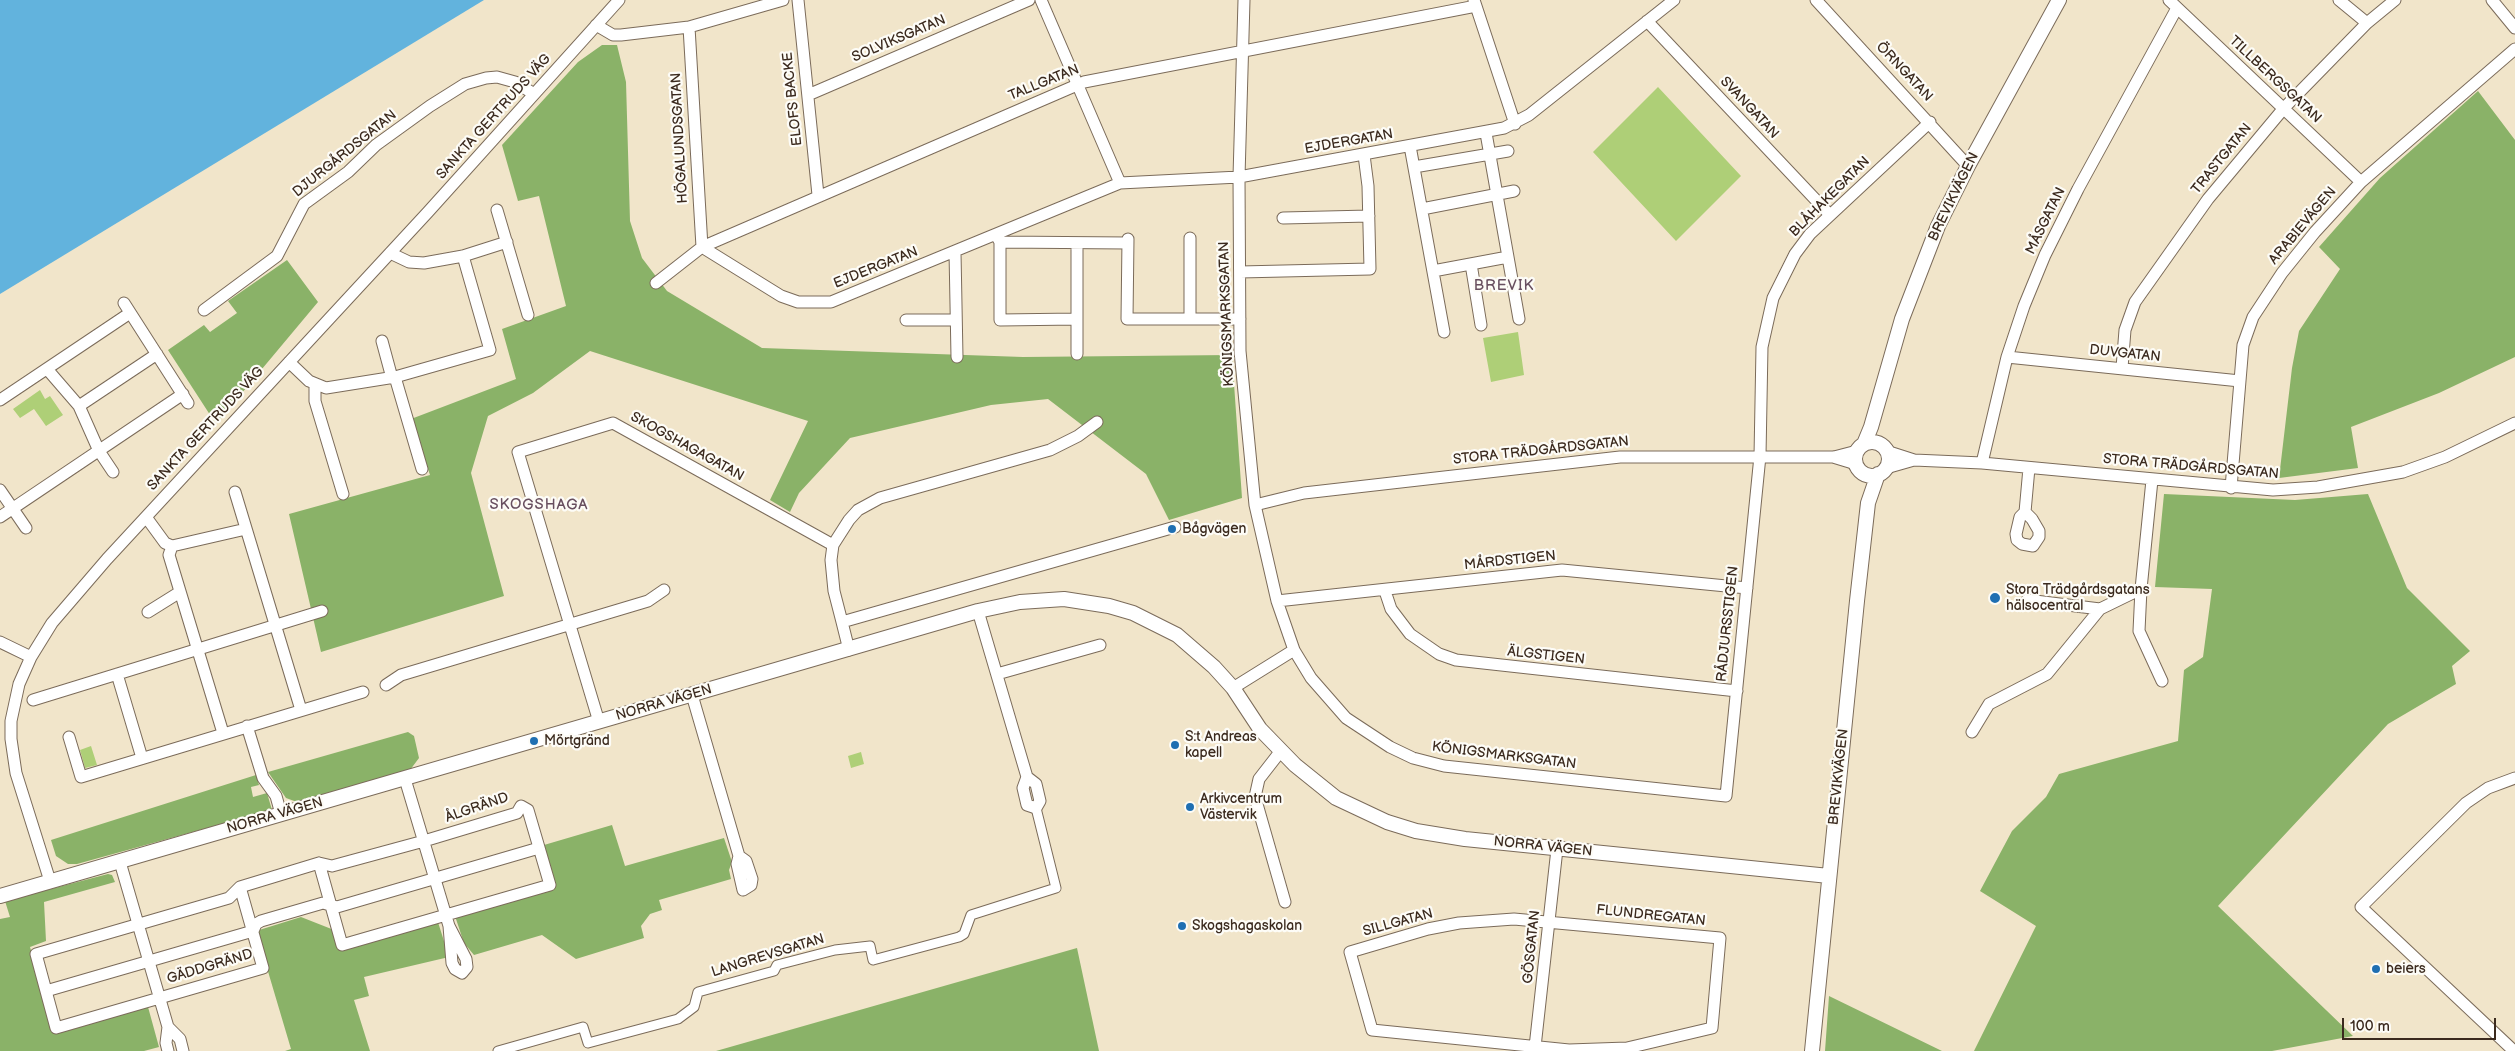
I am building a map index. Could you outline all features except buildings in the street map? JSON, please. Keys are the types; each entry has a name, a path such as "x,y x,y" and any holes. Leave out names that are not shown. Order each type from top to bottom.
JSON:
{"street":[{"name":"SANKTA GERTRUDS VÄG","path":"50,881 16,773 11,739 14,703 19,684 32,657 71,599 619,0"},
{"path":"596,25 613,35 621,36 689,28 783,0"},
{"name":"ELOFS BACKE","path":"798,0 818,196"},
{"name":"SOLVIKSGATAN","path":"808,95 1030,0"},
{"path":"1041,0 1120,183"},
{"name":"KÖNIGSMARKSGATAN","path":"1244,0 1239,177 1240,351 1255,505 1277,601 1294,650 1311,678 1346,718 1367,734 1413,758 1444,766 1726,796"},
{"name":"EJDERGATAN","path":"702,247 781,296 798,302 814,304 831,302 849,297 955,252 998,239 1120,183 1239,177 1486,133 1515,124 1674,0"},
{"name":"ÖRNGATAN","path":"1816,0 1930,122 1968,166"},
{"name":"BREVIKVÄGEN","path":"1812,1051 1868,503 1859,458 1878,405 1902,319 1938,226 1968,166 2059,0"},
{"path":"2339,0 2367,23"},
{"name":"TRASTGATAN","path":"2122,368 2125,330 2129,315 2144,286 2208,199 2284,108 2367,23 2395,0"},
{"path":"2492,0 2515,28"},
{"path":"1475,3 1515,124"},
{"name":"TALLGATAN","path":"656,283 702,247 1078,84 1475,3"},
{"name":"TILLBERGSGATAN","path":"2173,4 2361,182"},
{"name":"MÅSGATAN","path":"1982,463 2007,357 2024,306 2045,255 2173,4"},
{"name":"SVANGATAN","path":"1647,21 1830,215"},
{"name":"HÖGALUNDSGATAN","path":"689,28 702,247"},
{"name":"ARABIEVÄGEN","path":"2231,488 2243,346 2253,316 2282,273 2309,239 2361,182 2515,49"},
{"name":"DJURGÅRDSGATAN","path":"204,310 277,256 304,204 348,172 376,145 430,106 465,84 486,78 497,77 515,82 534,94"},
{"name":"BLÅHAKEGATAN","path":"1760,456 1762,347 1769,314 1782,277 1810,234 1930,122"},
{"path":"1486,133 1519,319"},
{"path":"1410,146 1444,332"},
{"path":"1414,167 1508,151"},
{"path":"1240,272 1370,269 1369,216 1364,154"},
{"path":"1422,209 1514,191"},
{"path":"497,210 528,316"},
{"path":"1283,218 1369,216"},
{"path":"1190,238 1190,319"},
{"path":"998,239 1000,320 1077,319"},
{"name":"EJDERGATAN","path":"998,239 1077,243 1128,241 1127,319 1240,319"},
{"path":"390,252 400,259 416,263 463,256 507,242"},
{"path":"1076,354 1077,243"},
{"path":"955,252 957,357"},
{"path":"289,362 315,385 326,388 393,378 490,350 463,256"},
{"path":"1433,271 1508,257"},
{"path":"1471,264 1482,325"},
{"path":"0,518 99,451 186,399 124,303"},
{"path":"0,400 130,314"},
{"path":"906,320 956,320"},
{"path":"382,341 422,469"},
{"path":"78,406 157,354"},
{"name":"DUVGATAN","path":"2007,357 2240,381"},
{"path":"47,369 78,406 99,451 113,472"},
{"path":"315,385 315,401 342,494"},
{"name":"BREVIKVÄGEN","path":"1878,405 1885,449"},
{"path":"850,650 831,573 833,545 849,520 858,510 874,500 1050,450 1078,436 1096,422"},
{"name":"SKOGSHAGAGATAN","path":"600,722 518,452 613,423 833,545"},
{"name":"STORA TRÄDGÅRDSGATAN","path":"1885,449 1914,460 1982,463 2231,488 2273,490 2318,487 2373,479 2404,472 2445,457 2515,423"},
{"path":"1875,442 1885,449 1888,456 1882,471 1869,475 1859,458 1875,442"},
{"name":"STORA TRÄDGÅRDSGATAN","path":"1255,505 1304,493 1620,457 1760,456 1859,458"},
{"name":"RÅDJURSSTIGEN","path":"1726,796 1760,456"},
{"name":"STORA TRÄDGÅRDSGATAN","path":"1882,471 1914,460"},
{"path":"2025,512 2029,468"},
{"name":"BREVIKVÄGEN","path":"1868,503 1882,471"},
{"path":"2152,480 2140,589 2139,630 2162,682"},
{"path":"0,490 26,528"},
{"path":"235,492 301,710"},
{"path":"146,517 165,543 172,546 246,529"},
{"path":"842,622 1175,528"},
{"path":"172,546 169,555 223,734"},
{"name":"MÅRDSTIGEN","path":"1277,601 1385,591 1562,570 1747,588"},
{"path":"1972,732 1989,704 2046,674 2100,609 2140,589"},
{"path":"386,685 401,675 648,601 664,590"},
{"name":"ÄLGSTIGEN","path":"1385,591 1391,609 1410,634 1439,654 1456,660 1737,691"},
{"path":"148,612 180,592"},
{"name":"NORRA VÄGEN","path":"0,896 850,650 978,611 1020,602 1064,598 1109,606 1133,613 1177,635 1208,661 1233,688 1260,729 1280,752 1314,782 1336,798 1387,822 1440,836 1829,876"},
{"path":"2027,600 2100,609"},
{"path":"33,700 322,611"},
{"path":"978,611 1027,777 1023,788 1027,805 1036,808"},
{"path":"0,642 32,657"},
{"path":"997,674 1100,644"},
{"path":"1233,688 1294,650"},
{"path":"117,674 142,758"},
{"path":"69,737 80,777 362,692"},
{"path":"692,695 739,856"},
{"path":"248,726 263,778 276,796 281,814"},
{"path":"1280,752 1259,780 1255,797 1285,902"},
{"path":"2514,1051 2362,907 2466,803 2488,788 2515,778"},
{"path":"405,779 447,921"},
{"name":"ÅLGRÄND","path":"521,806 528,810 539,848 550,885 447,921 342,945 319,864 332,866 424,841 518,813 521,806"},
{"name":"LANGREVSGATAN","path":"498,1051 583,1027 588,1043 678,1018 694,1007 698,992 774,971 777,965 835,950 870,946 874,960 958,937 964,934 970,915 1056,888 1036,808"},
{"path":"331,905 337,907 539,848"},
{"name":"GÖSGATAN","path":"1535,1047 1557,849"},
{"name":"GÄDDGRÄND","path":"120,862 168,1027 166,1043 168,1051"},
{"name":"GÄDDGRÄND","path":"240,886 263,968 56,1028 36,954 229,898 240,886 319,864"},
{"name":"GÄDDGRÄND","path":"253,931 256,924 261,920 323,903 331,905"},
{"name":"SILLGATAN","path":"1535,1047 1372,1030 1350,952 1428,929 1459,923 1514,919 1550,921"},
{"name":"FLUNDREGATAN","path":"1535,1047 1569,1050 1627,1048 1712,1028 1720,938 1550,921"},
{"name":"GÄDDGRÄND","path":"46,991 253,931"},
{"name":"GÄDDGRÄND","path":"168,1027 180,1039 183,1051"}],"green space":[{"path":"602,45 617,45 626,82 630,221 642,258 667,291 762,348 1023,357 1232,355 1242,498 1169,520 1146,474 1048,399 991,405 850,438 799,493 790,512 770,500 808,421 590,351 533,393 488,416 471,473 504,596 321,652 289,514 430,475 411,419 516,379 502,329 566,306 539,196 518,201 502,145 578,62"},
{"path":"1658,87 1741,176 1676,241 1593,152"},
{"path":"2478,91 2515,140 2515,357 2439,393 2351,427 2358,468 2279,478 2292,368 2299,331 2340,269 2319,247 2380,178"},
{"path":"287,260 318,302 221,418 214,421 168,350 204,325 210,332 237,313 228,301"},
{"path":"1518,332 1524,375 1491,382 1483,338"},
{"path":"40,390 45,399 50,396 63,415 46,426 34,409 20,418 13,409"},
{"path":"2164,494 2295,500 2368,494 2407,588 2470,651 2452,666 2456,684 2388,724 2218,906 2353,1036 2272,1051 1974,1051 2036,926 1980,891 2012,831 2046,797 2059,774 2178,741 2184,670 2203,657 2212,589 2155,587"},
{"path":"408,732 414,736 419,758 410,770 297,802 286,798 268,772"},
{"path":"91,746 97,765 85,768 80,750"},
{"path":"861,752 864,764 851,768 848,756"},
{"path":"256,775 259,785 251,787 253,797 267,793 272,810 77,864 68,864 56,856 51,840"},
{"path":"612,825 625,866 724,838 732,862 729,870 731,879 659,900 662,910 650,914 641,926 644,938 576,959 542,935 474,955 464,943 455,916 554,886 544,845"},
{"path":"108,874 112,875 115,882 44,902 46,941 30,947 56,1034 148,1007 159,1047 144,1051 0,1051 0,919 10,917 5,901"},
{"path":"301,917 334,930 339,947 437,919 449,957 364,977 369,996 354,1000 370,1051 285,1051 291,1049 256,931"},
{"path":"1077,948 1099,1051 716,1051"},
{"path":"1829,996 1942,1051 1825,1051"}],"water":[{"path":"0,0 484,0 0,294"}],"place":[{"name":"Bågvägen","path":"1172,529"},
{"name":"Stora Trädgårdsgatans hälsocentral","path":"1995,598"},
{"name":"Mörtgränd","path":"534,741"},
{"name":"S:t Andreas kapell","path":"1175,745"},
{"name":"Arkivcentrum Västervik","path":"1190,807"},
{"name":"Skogshagaskolan","path":"1182,926"},
{"name":"beiers","path":"2376,969"}],"district":[{"name":"BREVIK","path":"1504,286"},
{"name":"SKOGSHAGA","path":"539,505"}]}
